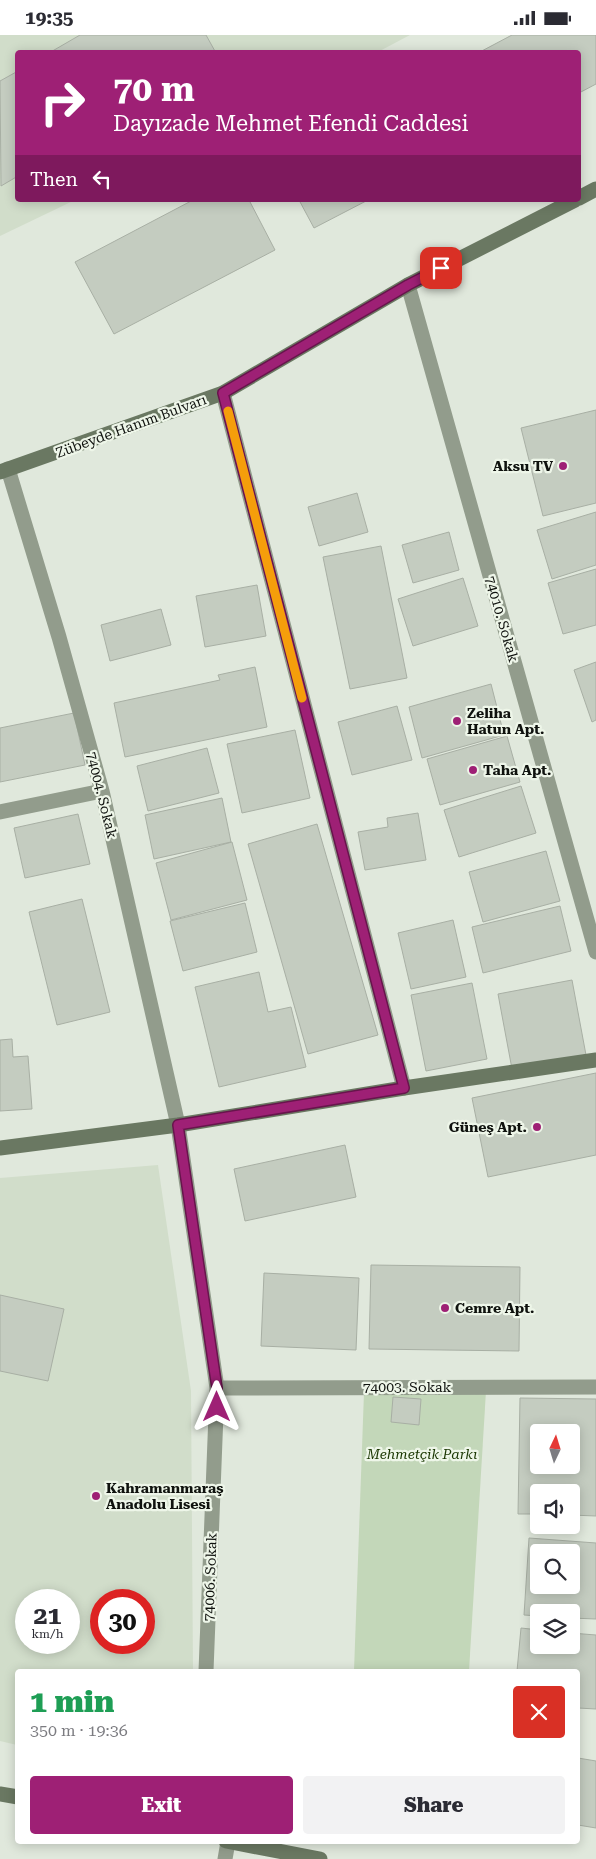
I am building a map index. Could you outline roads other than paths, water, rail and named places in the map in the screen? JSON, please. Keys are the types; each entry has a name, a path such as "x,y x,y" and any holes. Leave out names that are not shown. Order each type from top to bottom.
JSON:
{"street":[{"path":"581,197 596,189"},
{"name":"Zübeyde Hanım Bulvarı","path":"4,471 223,393 408,285 571,202"},
{"name":"74010. Sokak","path":"408,285 596,952"},
{"path":"223,393 404,1088"},
{"name":"74004. Sokak","path":"4,471 59,637 102,791 178,1125"},
{"path":"0,812 102,791"},
{"path":"0,1148 178,1125 404,1088 596,1060"},
{"name":"74006. Sokak","path":"178,1125 217,1388 206,1669"},
{"name":"74003. Sokak","path":"217,1388 596,1387"},
{"path":"0,1793 15,1796"},
{"path":"225,1859 227,1844"},
{"path":"238,1844 320,1859"}],"place":[{"name":"Aksu TV","path":"563,466"},
{"name":"Zeliha Hatun Apt.","path":"457,721"},
{"name":"Taha Apt.","path":"473,770"},
{"name":"Güneş Apt.","path":"537,1127"},
{"name":"Cemre Apt.","path":"445,1308"},
{"name":"Kahramanmaraş Anadolu Lisesi","path":"96,1496"}],"park label":[{"name":"Mehmetçik Parkı","path":"422,1454"}]}
